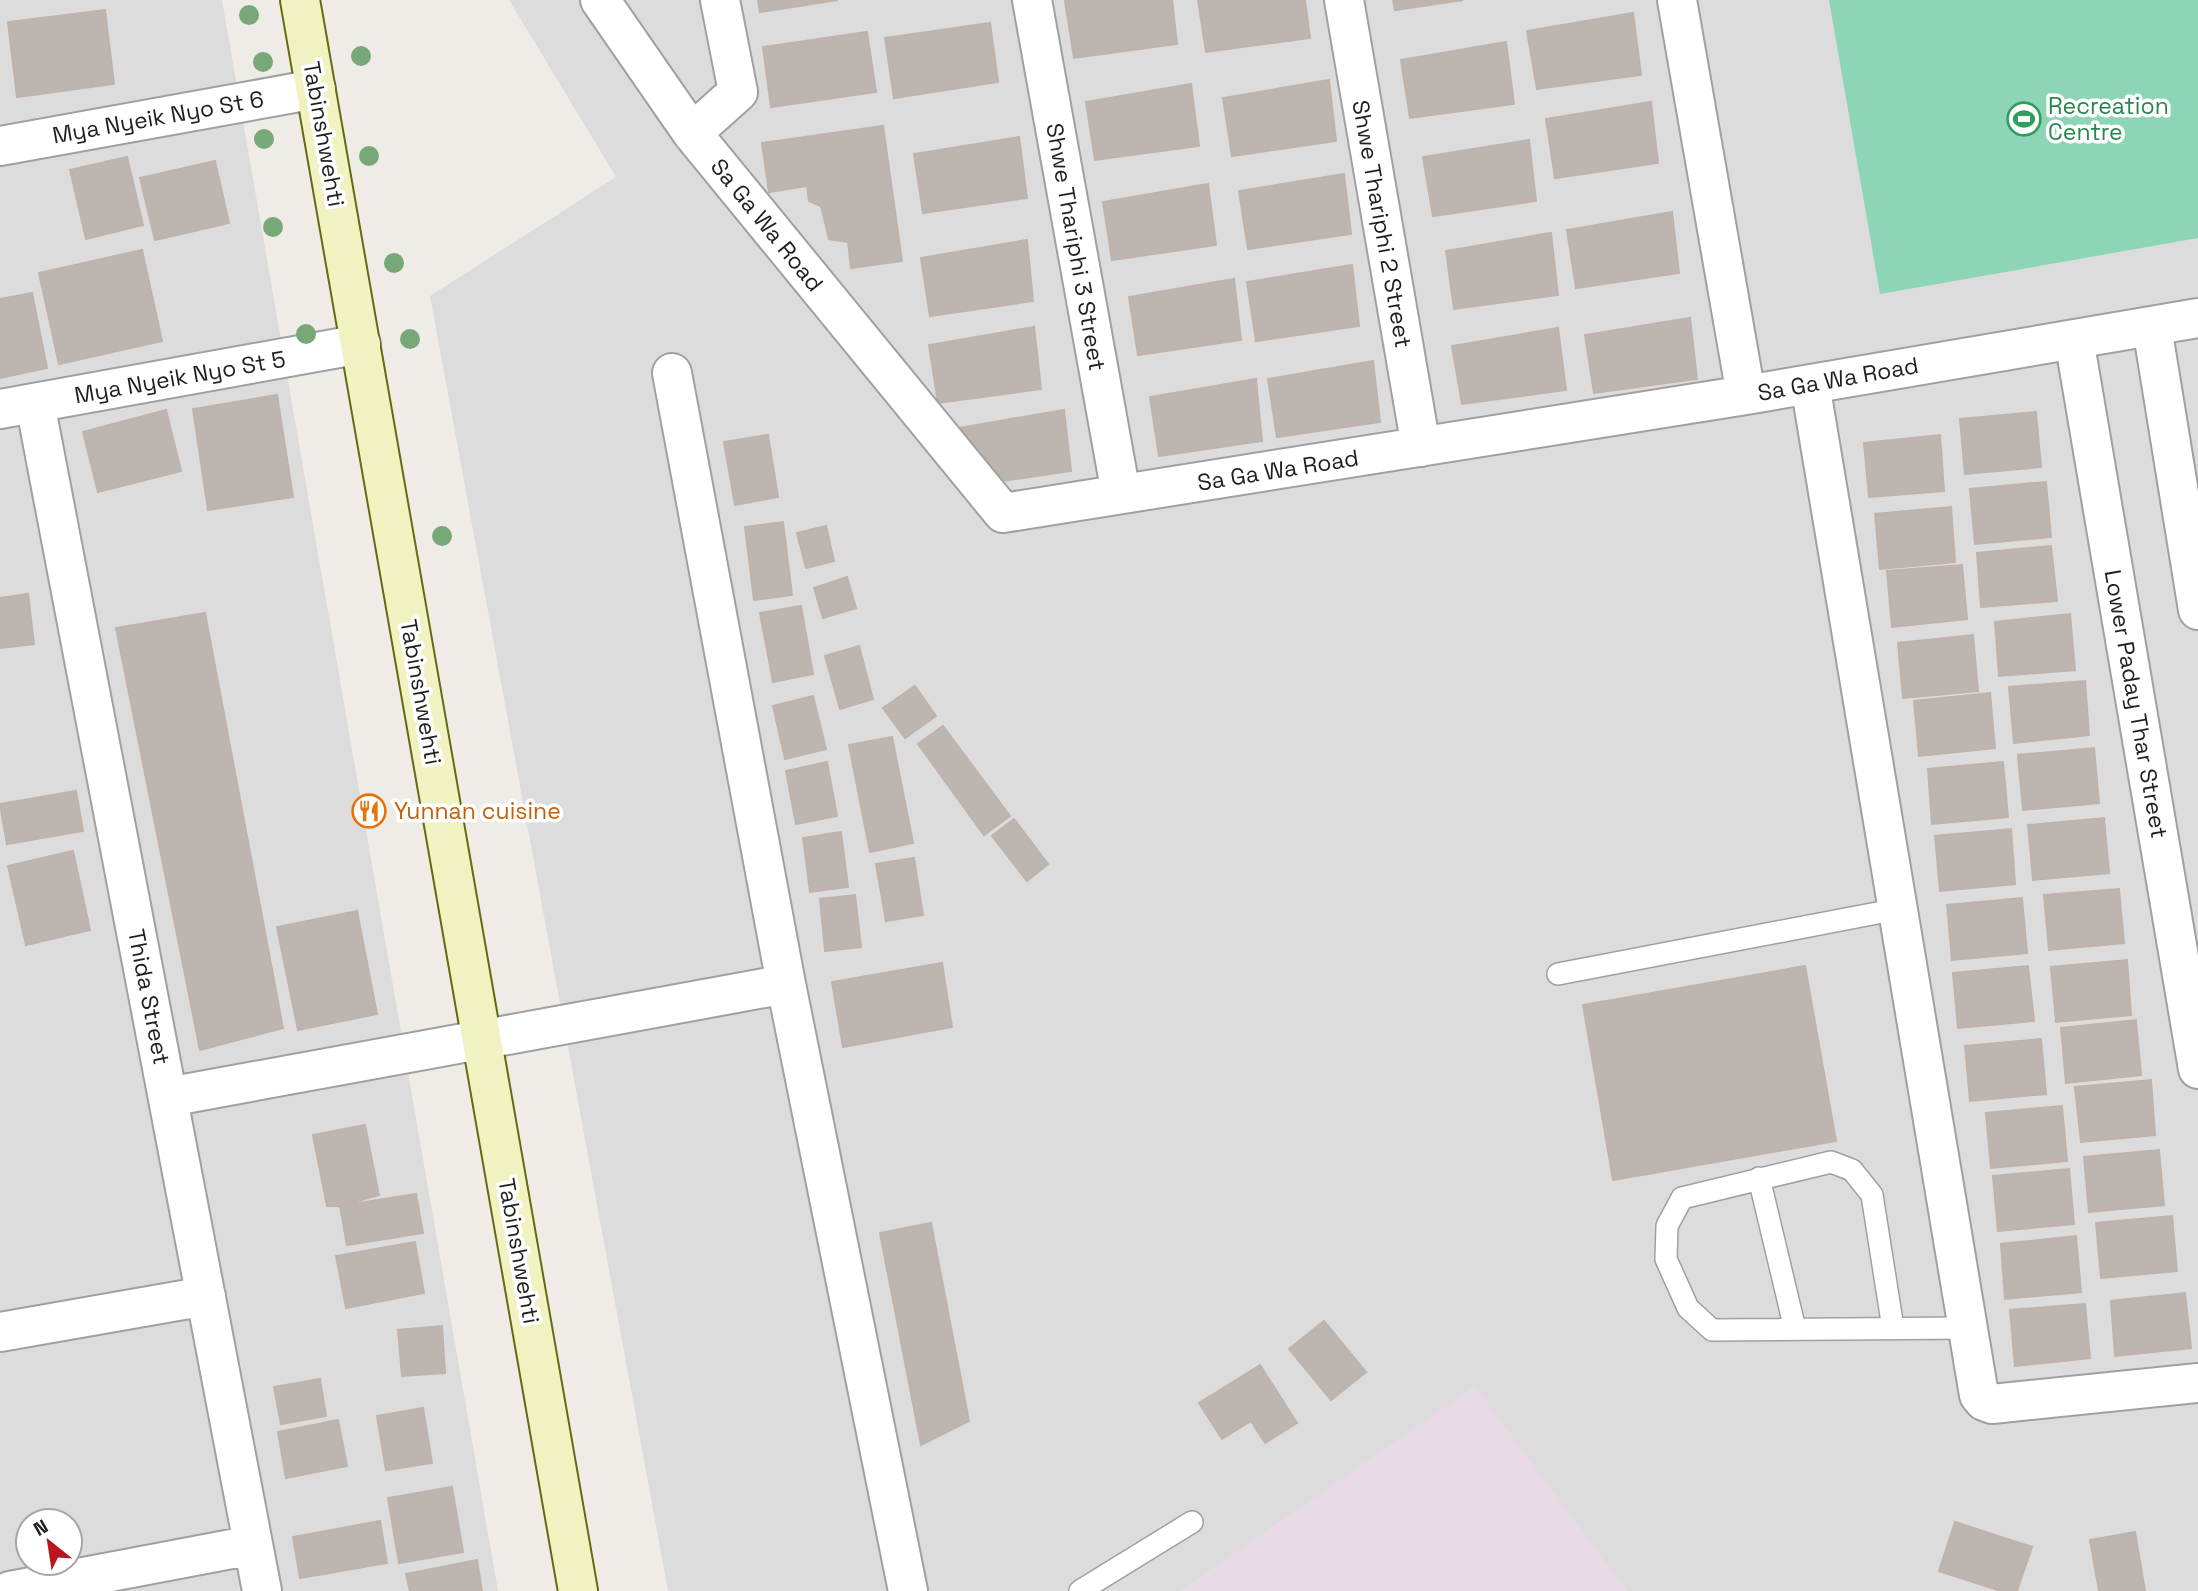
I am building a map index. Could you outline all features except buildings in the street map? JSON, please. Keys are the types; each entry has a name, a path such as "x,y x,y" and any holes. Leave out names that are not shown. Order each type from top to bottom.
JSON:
{"main road":[{"name":"Tabinshwehti","path":"300,0 579,1591"}],"street":[{"name":"Sa Ga Wa Road","path":"600,0 692,133 1003,513 1746,395 2198,318"},
{"path":"692,133 738,92 720,0"},
{"name":"Shwe Thariphi 3 Street","path":"1031,0 1121,494"},
{"name":"Shwe Thariphi 2 Street","path":"1344,0 1421,447"},
{"path":"1677,0 1746,395"},
{"name":"Mya Nyeik Nyo St 6","path":"0,146 316,89"},
{"path":"2152,327 2198,610"},
{"name":"Lower Paday Thar Street","path":"2074,339 2198,1069"},
{"name":"Mya Nyeik Nyo St 5","path":"18,406 360,344"},
{"path":"672,373 786,984 908,1591"},
{"path":"1810,384 1979,1395 1992,1404 2198,1383"},
{"name":"Thida Street","path":"18,406 168,1097 262,1591"},
{"path":"168,1097 786,984"},
{"path":"0,1332 206,1296"},
{"path":"9,1591 253,1545"}],"lane":[{"path":"1558,974 1898,909"},
{"path":"1893,1328 1872,1195 1852,1170 1831,1162 1682,1198 1667,1226 1666,1259 1688,1308 1712,1330 1968,1328"},
{"path":"1759,1178 1795,1329"},
{"path":"1080,1591 1192,1522"}],"shaded area":[{"path":"0,0 222,0 498,1591 0,1591"},
{"path":"509,0 2198,0 2198,1591 1626,1591 1475,1387 1181,1591 668,1591 430,296 616,177"},
{"path":"1475,1386 1626,1591 1181,1591"}],"green space":[{"name":"Recreation Centre","path":"1829,0 2198,0 2198,238 1880,294"}],"place":[{"name":"Recreation Centre","path":"2024,119"},
{"name":"Yunnan cuisine","path":"369,811"}]}
